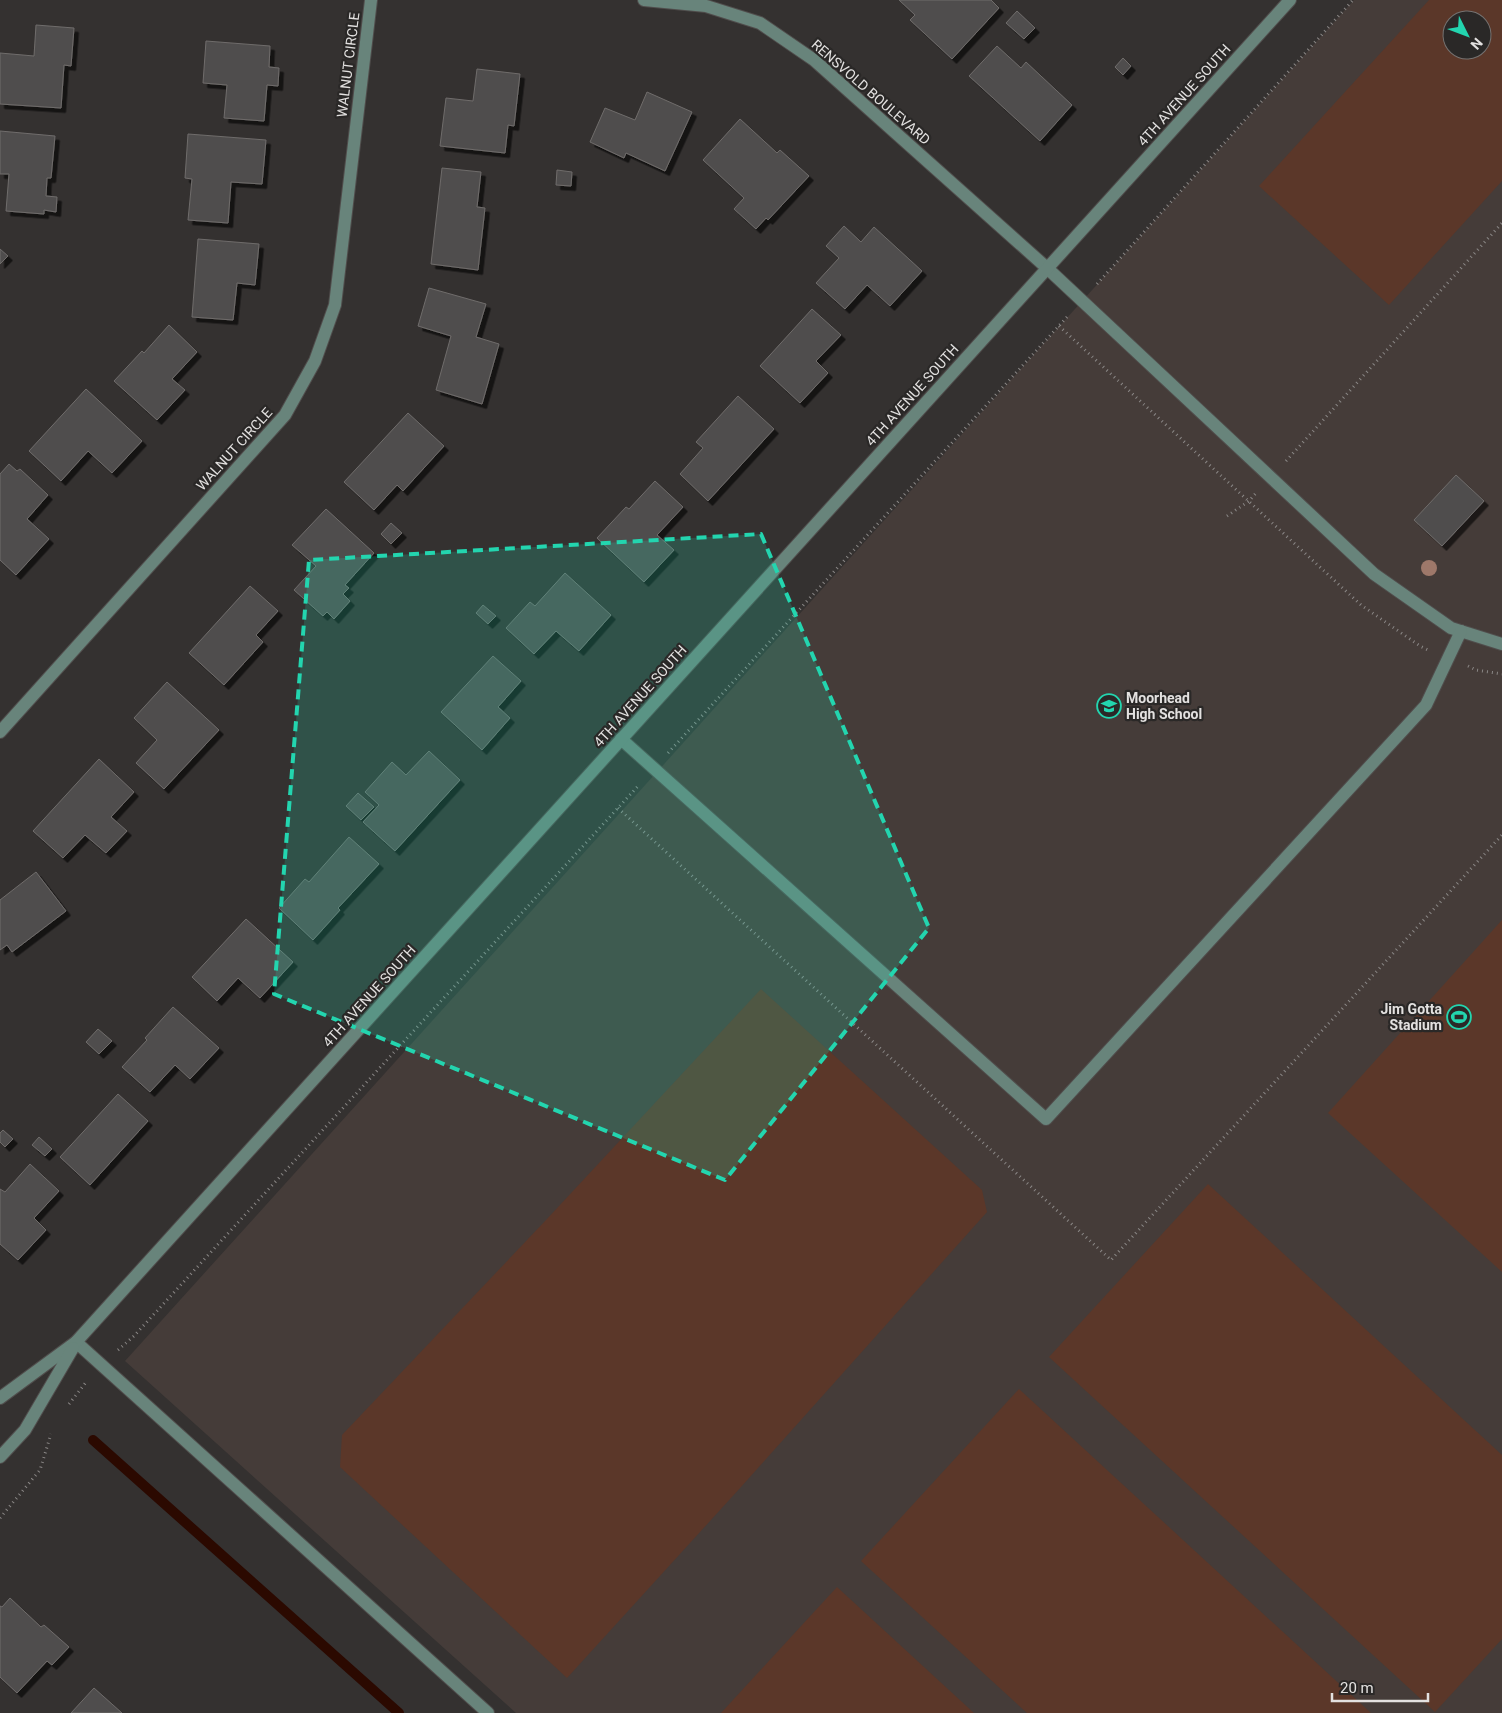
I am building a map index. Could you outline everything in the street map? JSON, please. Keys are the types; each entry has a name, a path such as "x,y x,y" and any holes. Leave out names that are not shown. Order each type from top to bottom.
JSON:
{"street":[{"name":"WALNUT CIRCLE","path":"0,732 284,415 315,361 335,305 371,0"},
{"name":"RENSVOLD BOULEVARD","path":"644,0 706,6 760,23 814,60 1047,268 1374,574 1451,628 1502,644"},
{"name":"4TH AVENUE SOUTH","path":"0,1398 76,1342 1290,0"},
{"path":"621,739 1046,1119 1426,705 1461,631"},
{"path":"0,1458 25,1430 76,1342 488,1713"}],"path":[{"path":"1227,516 1249,501 1502,223"},
{"path":"1059,326 1361,605 1420,646 1476,670 1502,674"},
{"path":"618,808 1111,1260 1502,835"}],"highlighted area":[{"path":"761,534 929,928 725,1180 274,994 309,560"}],"shaded area":[{"name":"Moorhead High School","path":"1354,0 1502,0 1502,1713 516,1713 125,1361"},
{"path":"1429,0 1502,0 1502,181 1389,305 1259,186"},
{"name":"Jim Gotta Stadium","path":"1502,920 1502,1272 1328,1113"},
{"path":"761,989 982,1190 987,1212 567,1678 340,1467 342,1435"},
{"path":"1208,1184 1502,1455 1502,1639 1435,1712 1049,1357"},
{"path":"1019,1389 1371,1713 1027,1713 861,1561"},
{"path":"837,1587 974,1713 721,1713"}],"building":[{"path":"899,0 991,0 999,8 952,59 910,20 915,15"},
{"path":"1017,11 1035,28 1024,39 1006,23"},
{"path":"36,25 74,28 71,66 64,65 61,108 0,104 0,53 34,56"},
{"path":"206,41 270,46 269,67 279,68 278,86 267,85 264,121 224,118 227,85 203,83"},
{"path":"997,46 1021,68 1026,62 1072,105 1040,141 969,76"},
{"path":"1123,58 1131,66 1123,75 1115,67"},
{"path":"477,69 520,74 514,126 508,125 505,153 440,146 446,98 473,101"},
{"path":"647,92 692,112 665,171 626,153 624,158 590,142 605,108 635,120"},
{"path":"740,119 777,153 780,150 809,176 768,220 766,218 756,229 734,209 744,198 703,160"},
{"path":"0,131 55,136 51,178 47,178 46,196 57,197 56,212 44,210 44,214 6,211 9,174 0,174"},
{"path":"188,134 266,140 262,184 231,182 228,223 188,220 192,179 185,178"},
{"path":"442,168 481,172 477,207 485,208 478,270 431,264"},
{"path":"557,170 572,172 571,186 556,185"},
{"path":"844,226 861,242 874,227 922,271 890,306 867,285 845,309 816,283 839,258 826,246"},
{"path":"198,239 259,244 255,285 237,283 233,320 192,317"},
{"path":"0,249 8,256 0,264"},
{"path":"429,288 486,304 476,337 499,344 482,404 436,390 451,336 418,326"},
{"path":"812,309 841,335 816,361 828,373 800,403 760,366"},
{"path":"169,325 197,352 172,379 185,390 157,420 114,381 142,351 144,353"},
{"path":"86,389 142,441 112,473 88,451 61,481 29,451"},
{"path":"738,396 774,429 708,501 680,474 703,448 696,442"},
{"path":"408,413 444,446 403,491 397,485 374,510 344,482"},
{"path":"9,464 17,471 20,469 48,495 27,519 49,539 16,575 0,560 0,474"},
{"path":"1456,475 1484,501 1442,546 1414,520"},
{"path":"655,481 683,507 657,535 674,550 644,582 597,538 626,507 629,509"},
{"path":"326,509 374,553 345,585 349,588 343,594 350,601 334,619 327,612 323,616 294,590 316,566 292,545"},
{"path":"391,523 402,533 391,544 381,534"},
{"path":"565,573 611,615 579,651 556,631 534,654 506,628 530,602 535,606"},
{"path":"250,586 278,611 256,635 263,642 224,685 189,653"},
{"path":"483,605 496,616 488,624 476,613"},
{"path":"493,656 521,681 498,707 510,718 482,750 441,712"},
{"path":"167,682 219,730 164,789 136,763 157,740 134,718"},
{"path":"429,751 460,780 395,851 363,822 379,805 365,792 392,762 406,775"},
{"path":"99,759 134,792 111,817 127,831 106,853 85,835 63,858 33,831"},
{"path":"358,793 374,807 361,820 346,806"},
{"path":"349,837 379,864 338,908 340,910 313,940 279,908 305,879 309,882"},
{"path":"36,872 66,911 12,952 7,945 0,950 0,900"},
{"path":"246,919 293,962 260,998 238,978 217,1001 192,977"},
{"path":"173,1007 219,1048 190,1079 175,1065 150,1092 122,1067 147,1040 145,1038"},
{"path":"98,1029 112,1041 99,1054 86,1042"},
{"path":"118,1094 148,1121 90,1185 60,1157"},
{"path":"3,1130 13,1139 5,1147 0,1142 0,1133"},
{"path":"39,1137 52,1149 45,1156 32,1145"},
{"path":"30,1164 59,1191 34,1218 46,1230 18,1260 0,1244 0,1189 5,1192"},
{"path":"10,1598 41,1627 44,1625 69,1647 52,1665 47,1661 17,1693 0,1677 0,1606 2,1607"},
{"path":"94,1688 122,1713 71,1713"}],"waterway":[{"path":"93,1440 399,1713"}],"place":[{"name":"Moorhead High School","path":"1109,706"},
{"name":"Jim Gotta Stadium","path":"1459,1017"}]}
